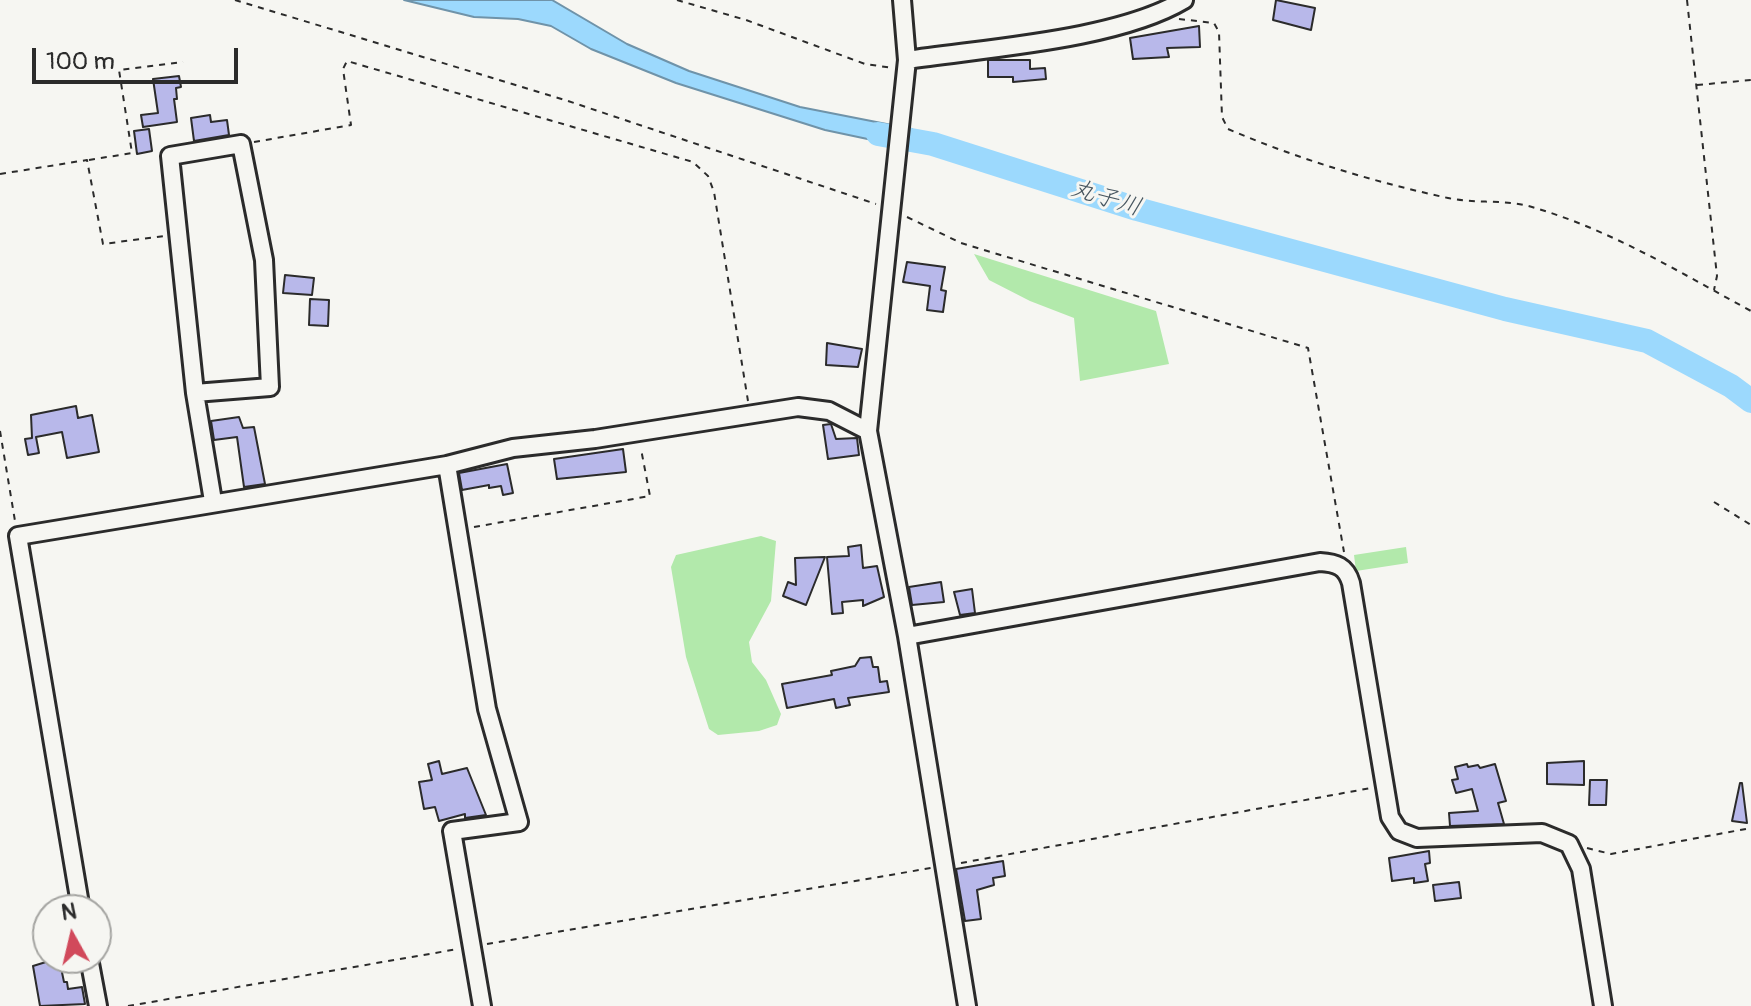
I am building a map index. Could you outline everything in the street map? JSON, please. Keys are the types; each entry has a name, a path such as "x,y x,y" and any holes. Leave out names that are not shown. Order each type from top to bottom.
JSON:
{"street":[{"path":"902,0 906,65 868,431 907,636 967,1006"},
{"path":"906,65 1105,29 1164,12 1184,0"},
{"path":"195,393 270,387 264,260 241,144 170,156 195,393 213,501"},
{"path":"78,894 18,536 213,501 447,465 513,448 798,407 829,411 868,431"},
{"path":"447,465 487,709 519,822 452,831 482,1006"},
{"path":"907,636 1320,562 1337,563 1348,573 1390,817 1399,831 1417,838 1542,833 1569,844 1581,869 1603,1006"},
{"path":"92,974 98,1006"}],"path":[{"path":"235,0 682,137 893,206 961,243 1308,348 1348,573"},
{"path":"677,0 746,20 865,64 906,65"},
{"path":"1687,0 1717,276 1714,291"},
{"path":"1164,12 1191,23 1214,23 1219,32 1222,117 1228,129 1279,151 1451,199 1528,205 1601,230 1751,311"},
{"path":"241,144 351,125 343,69 347,61 693,162 708,176 714,192 750,414"},
{"path":"0,174 132,153 119,70 183,62"},
{"path":"1696,86 1751,80"},
{"path":"87,160 103,244 178,235"},
{"path":"0,431 18,536"},
{"path":"457,530 650,496 638,432"},
{"path":"1714,502 1751,525"},
{"path":"128,1006 944,866 1384,785"},
{"path":"1569,844 1611,854 1751,828"}],"green space":[{"path":"974,254 1156,311 1169,364 1080,381 1074,318 1030,301 989,280"},
{"path":"761,536 776,541 771,601 749,642 752,662 766,680 781,714 777,725 759,731 718,735 709,729 686,657 671,567 676,555"},
{"path":"1406,547 1408,563 1356,571 1354,555"}],"water":[{"path":"404,0 552,0 627,44 689,71 800,107 912,129 910,148 825,130 676,83 591,49 551,26 518,19 474,17"}],"building":[{"path":"1276,0 1315,8 1311,30 1273,20"},
{"path":"1199,26 1200,47 1167,48 1169,57 1133,59 1130,38"},
{"path":"988,60 1030,60 1030,69 1045,68 1046,79 1013,82 1013,77 988,77"},
{"path":"179,76 181,87 176,88 177,99 174,99 177,122 143,127 141,115 158,113 153,79"},
{"path":"210,115 211,122 227,120 229,135 194,141 191,118"},
{"path":"149,129 152,151 137,154 134,131"},
{"path":"907,262 945,267 941,290 946,291 943,312 927,310 930,286 903,282"},
{"path":"285,275 314,278 312,295 283,293"},
{"path":"310,299 329,300 328,326 309,325"},
{"path":"827,343 862,349 858,367 826,365"},
{"path":"76,406 78,418 92,415 99,452 67,458 62,432 36,437 39,453 28,455 25,439 32,438 31,415"},
{"path":"239,417 243,428 254,427 265,484 244,487 237,437 214,440 211,421"},
{"path":"831,424 836,439 857,438 859,455 828,459 823,425"},
{"path":"623,449 626,472 557,479 554,459"},
{"path":"507,464 513,493 503,495 501,486 489,488 489,485 462,490 459,473"},
{"path":"861,545 863,568 877,566 884,597 863,606 863,600 842,602 843,613 832,614 827,557 849,556 848,547"},
{"path":"825,557 806,605 783,596 788,582 796,585 795,558"},
{"path":"941,582 944,602 912,605 909,587"},
{"path":"972,589 975,613 960,615 954,592"},
{"path":"871,657 873,667 878,667 880,682 887,681 889,692 848,698 850,705 836,708 834,699 787,708 782,684 832,675 831,671 855,666 860,658"},
{"path":"439,761 442,774 467,768 486,815 465,818 465,814 439,821 435,807 424,809 419,782 432,780 428,764"},
{"path":"1584,761 1584,785 1547,784 1547,763"},
{"path":"1467,764 1468,767 1478,765 1480,768 1495,764 1506,801 1498,803 1504,824 1450,826 1449,813 1478,811 1472,789 1456,793 1452,780 1458,779 1455,767"},
{"path":"1590,780 1607,780 1606,805 1589,805"},
{"path":"1742,783 1747,823 1732,821"},
{"path":"1429,851 1430,863 1425,864 1428,881 1414,883 1414,878 1392,881 1389,858"},
{"path":"1003,861 1005,876 993,878 994,885 977,890 981,919 965,921 956,869"},
{"path":"1459,882 1461,898 1435,901 1433,885"},
{"path":"34,974 62,974 68,989 82,987 85,1004 40,1006"}],"waterway":[{"name":"丸子川","path":"878,134 933,144 1137,209 1505,309 1647,341 1731,386 1751,401"}]}
